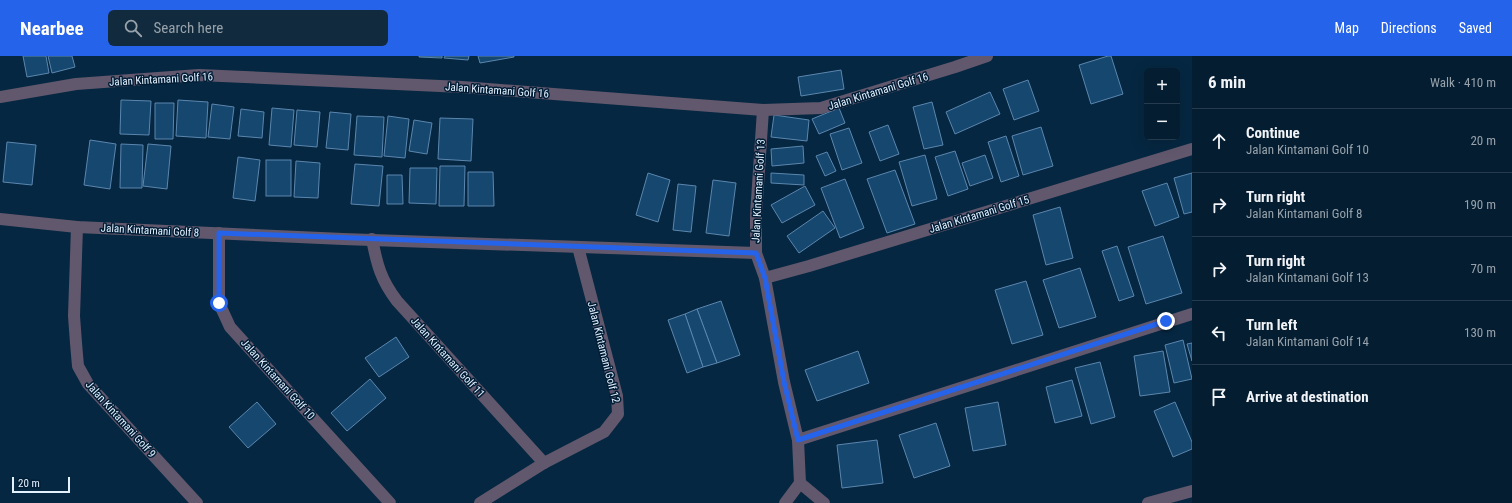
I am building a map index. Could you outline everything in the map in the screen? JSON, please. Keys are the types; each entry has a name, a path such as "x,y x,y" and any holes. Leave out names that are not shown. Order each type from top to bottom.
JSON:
{"street":[{"name":"Jalan Kintamani Golf 16","path":"0,97 76,84 199,75 462,87 763,110 822,108 987,56"},
{"name":"Jalan Kintamani Golf 13","path":"763,110 756,215 756,253 765,278 784,382 798,440 800,483"},
{"name":"Jalan Kintamani Golf 15","path":"765,278 809,266 1192,149"},
{"name":"Jalan Kintamani Golf 8","path":"0,219 77,227 372,240 756,253"},
{"name":"Jalan Kintamani Golf 9","path":"77,227 74,316 78,366 88,384 197,503"},
{"name":"Jalan Kintamani Golf 10","path":"219,233 219,303 230,326 390,503"},
{"name":"Jalan Kintamani Golf 11","path":"372,240 378,267 386,287 544,463"},
{"name":"Jalan Kintamani Golf 12","path":"480,503 544,463 604,432 618,414 617,396 578,247"},
{"path":"798,440 1192,314"},
{"path":"785,503 800,483 824,503"},
{"path":"1148,503 1192,491"}],"building":[{"path":"23,56 46,56 49,73 27,77"},
{"path":"48,56 72,56 75,67 52,73"},
{"path":"442,56 442,58 419,57"},
{"path":"445,56 469,56 468,60 444,58"},
{"path":"478,56 514,56 514,57 480,63"},
{"path":"1111,56 1123,94 1091,104 1079,65"},
{"path":"841,70 844,89 801,96 798,77"},
{"path":"1028,80 1039,111 1014,120 1003,89"},
{"path":"990,92 1000,114 955,134 946,112"},
{"path":"121,100 151,101 149,135 120,134"},
{"path":"178,100 208,102 206,138 176,136"},
{"path":"932,102 943,145 924,149 913,107"},
{"path":"155,103 174,103 173,139 155,139"},
{"path":"212,104 234,107 230,139 208,137"},
{"path":"272,108 294,110 291,147 269,145"},
{"path":"839,108 845,123 819,134 812,119"},
{"path":"241,109 264,112 262,138 238,136"},
{"path":"297,110 320,112 317,147 294,145"},
{"path":"330,112 351,114 348,150 326,148"},
{"path":"774,115 809,120 807,141 771,137"},
{"path":"357,116 384,117 382,157 354,155"},
{"path":"388,116 409,119 405,158 384,156"},
{"path":"440,118 473,119 471,161 438,159"},
{"path":"414,120 432,123 427,154 409,151"},
{"path":"888,125 899,154 880,161 869,132"},
{"path":"1041,127 1053,166 1023,175 1012,136"},
{"path":"849,128 862,163 842,170 830,134"},
{"path":"1006,136 1019,176 1001,182 988,142"},
{"path":"90,140 116,144 110,189 84,185"},
{"path":"7,142 36,145 32,185 3,182"},
{"path":"121,144 143,145 142,188 120,188"},
{"path":"148,144 171,146 167,189 143,186"},
{"path":"803,146 804,163 772,166 771,149"},
{"path":"955,151 968,189 948,196 935,157"},
{"path":"827,152 836,171 825,176 816,156"},
{"path":"925,155 937,199 912,206 899,162"},
{"path":"985,155 993,178 970,186 962,163"},
{"path":"238,157 260,160 255,201 233,198"},
{"path":"266,160 291,160 291,196 266,196"},
{"path":"296,161 320,163 318,198 294,197"},
{"path":"355,164 383,166 379,206 351,204"},
{"path":"440,166 465,166 464,206 439,206"},
{"path":"410,168 437,168 436,204 409,203"},
{"path":"895,170 915,224 887,233 867,179"},
{"path":"468,172 493,172 494,206 468,206"},
{"path":"648,173 670,180 658,222 636,215"},
{"path":"771,173 804,175 804,185 771,183"},
{"path":"1192,173 1192,212 1184,214 1174,178"},
{"path":"387,175 402,175 403,204 387,204"},
{"path":"845,179 864,228 840,238 821,188"},
{"path":"713,180 736,183 729,236 706,233"},
{"path":"1167,183 1179,217 1155,226 1142,191"},
{"path":"678,184 696,186 691,232 673,230"},
{"path":"805,186 815,205 782,223 771,205"},
{"path":"1060,207 1073,258 1046,265 1033,215"},
{"path":"823,211 835,228 799,253 787,236"},
{"path":"1163,236 1182,293 1146,304 1128,247"},
{"path":"1117,246 1134,296 1119,301 1102,251"},
{"path":"1080,268 1096,317 1059,328 1043,280"},
{"path":"1026,281 1043,335 1012,344 995,290"},
{"path":"721,301 740,355 717,363 697,309"},
{"path":"697,309 717,363 703,367 685,314"},
{"path":"685,314 703,367 687,373 668,320"},
{"path":"396,337 409,357 379,377 365,358"},
{"path":"1183,340 1192,379 1174,383 1165,345"},
{"path":"1192,343 1192,361 1187,344"},
{"path":"858,351 869,383 817,401 805,370"},
{"path":"1163,351 1170,392 1140,396 1134,356"},
{"path":"1100,362 1115,417 1091,424 1075,368"},
{"path":"370,379 386,398 347,431 331,413"},
{"path":"1072,380 1082,416 1055,423 1046,387"},
{"path":"257,402 276,424 248,448 229,427"},
{"path":"998,402 1006,445 973,451 965,408"},
{"path":"1175,402 1192,442 1192,449 1173,457 1154,411"},
{"path":"936,423 950,466 914,478 899,435"},
{"path":"877,440 883,483 842,488 837,445"}],"route":[{"path":"219,303 219,233 756,253 765,278 784,382 798,440 1166,321"}]}
